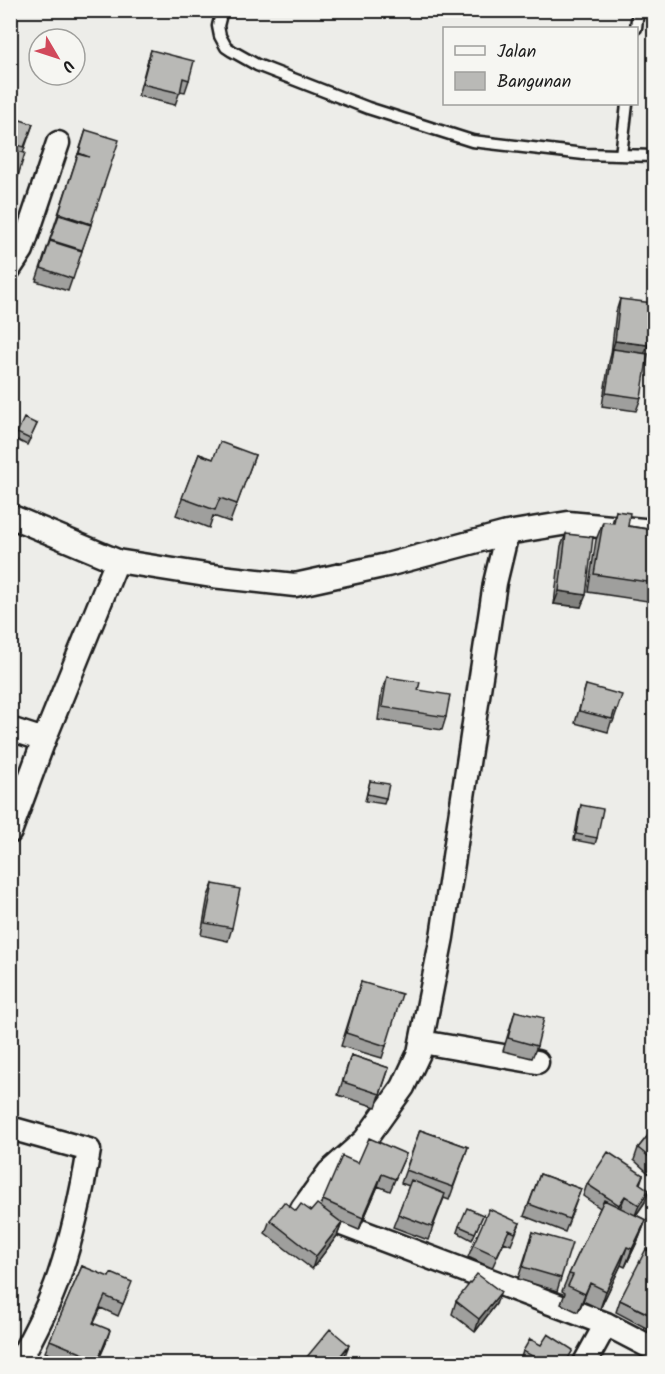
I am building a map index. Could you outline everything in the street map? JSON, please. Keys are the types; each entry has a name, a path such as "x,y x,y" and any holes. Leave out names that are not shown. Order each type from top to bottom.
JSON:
{"street":[{"path":"10,268 22,250 58,143"},
{"path":"10,516 117,561 212,576 295,585 387,565 507,533 568,523 654,531"},
{"path":"507,533 495,583 442,937 419,1053 403,1087 371,1131 329,1172 302,1209 606,1324 654,1349"},
{"path":"10,832 117,561"},
{"path":"10,729 45,740"},
{"path":"422,1042 537,1062"},
{"path":"10,1128 89,1150 79,1207 59,1277 18,1364"},
{"path":"584,1364 606,1324"}],"lane":[{"path":"222,10 218,26 226,47 257,65 368,108 472,141 584,153 654,156"},
{"path":"636,27 638,10"},
{"path":"621,155 627,105"}],"building":[{"path":"151,50 194,61 189,80 183,78 180,93 142,84"},
{"path":"11,117 33,124 24,147 10,143"},
{"path":"86,130 119,140 91,224 59,213 78,154 89,157 79,153"},
{"path":"10,149 25,153 18,176 10,174"},
{"path":"10,181 14,183 10,196"},
{"path":"59,215 91,225 82,250 50,240"},
{"path":"50,241 82,251 73,279 41,268"},
{"path":"620,299 653,303 648,345 615,341"},
{"path":"613,349 648,354 641,398 606,393"},
{"path":"24,418 37,424 30,439 17,433"},
{"path":"220,442 255,455 237,504 220,498 215,510 182,498 199,454 213,459"},
{"path":"616,511 630,513 628,526 654,530 654,583 594,574 603,522 614,523"},
{"path":"566,534 593,537 586,595 559,591"},
{"path":"387,677 420,682 418,690 450,695 446,717 382,707"},
{"path":"586,685 622,695 612,719 579,711"},
{"path":"370,781 389,784 386,798 367,794"},
{"path":"581,805 603,809 597,838 576,834"},
{"path":"213,884 240,889 232,928 205,923"},
{"path":"361,982 402,994 386,1046 346,1033"},
{"path":"515,1011 544,1018 537,1046 508,1038"},
{"path":"351,1055 389,1068 380,1094 343,1082"},
{"path":"654,1128 654,1161 638,1148"},
{"path":"420,1130 468,1147 453,1187 406,1170"},
{"path":"369,1138 406,1154 395,1179 382,1174 363,1218 323,1200 342,1156 358,1163"},
{"path":"608,1152 643,1175 639,1183 649,1190 639,1205 625,1196 619,1205 587,1184"},
{"path":"540,1174 581,1189 569,1219 529,1204"},
{"path":"411,1180 445,1194 432,1227 398,1214"},
{"path":"604,1200 646,1220 632,1249 627,1247 606,1291 590,1283 585,1294 568,1286 573,1275 569,1274"},
{"path":"284,1202 296,1211 301,1204 311,1211 317,1204 342,1223 316,1256 270,1220"},
{"path":"467,1208 483,1215 475,1233 459,1226"},
{"path":"489,1209 520,1223 515,1233 509,1230 497,1256 473,1245"},
{"path":"533,1232 572,1243 561,1278 523,1267"},
{"path":"646,1249 654,1254 653,1316 620,1300"},
{"path":"82,1266 109,1277 111,1273 132,1282 123,1304 105,1296 93,1323 110,1330 98,1360 50,1340"},
{"path":"477,1274 501,1292 479,1319 456,1301"},
{"path":"10,1297 16,1299 10,1313"},
{"path":"330,1329 349,1345 334,1364 301,1364"},
{"path":"548,1334 573,1350 567,1360 569,1364 530,1364 534,1357 523,1351 530,1339 541,1345"},
{"path":"46,1358 58,1364 43,1364"}]}
